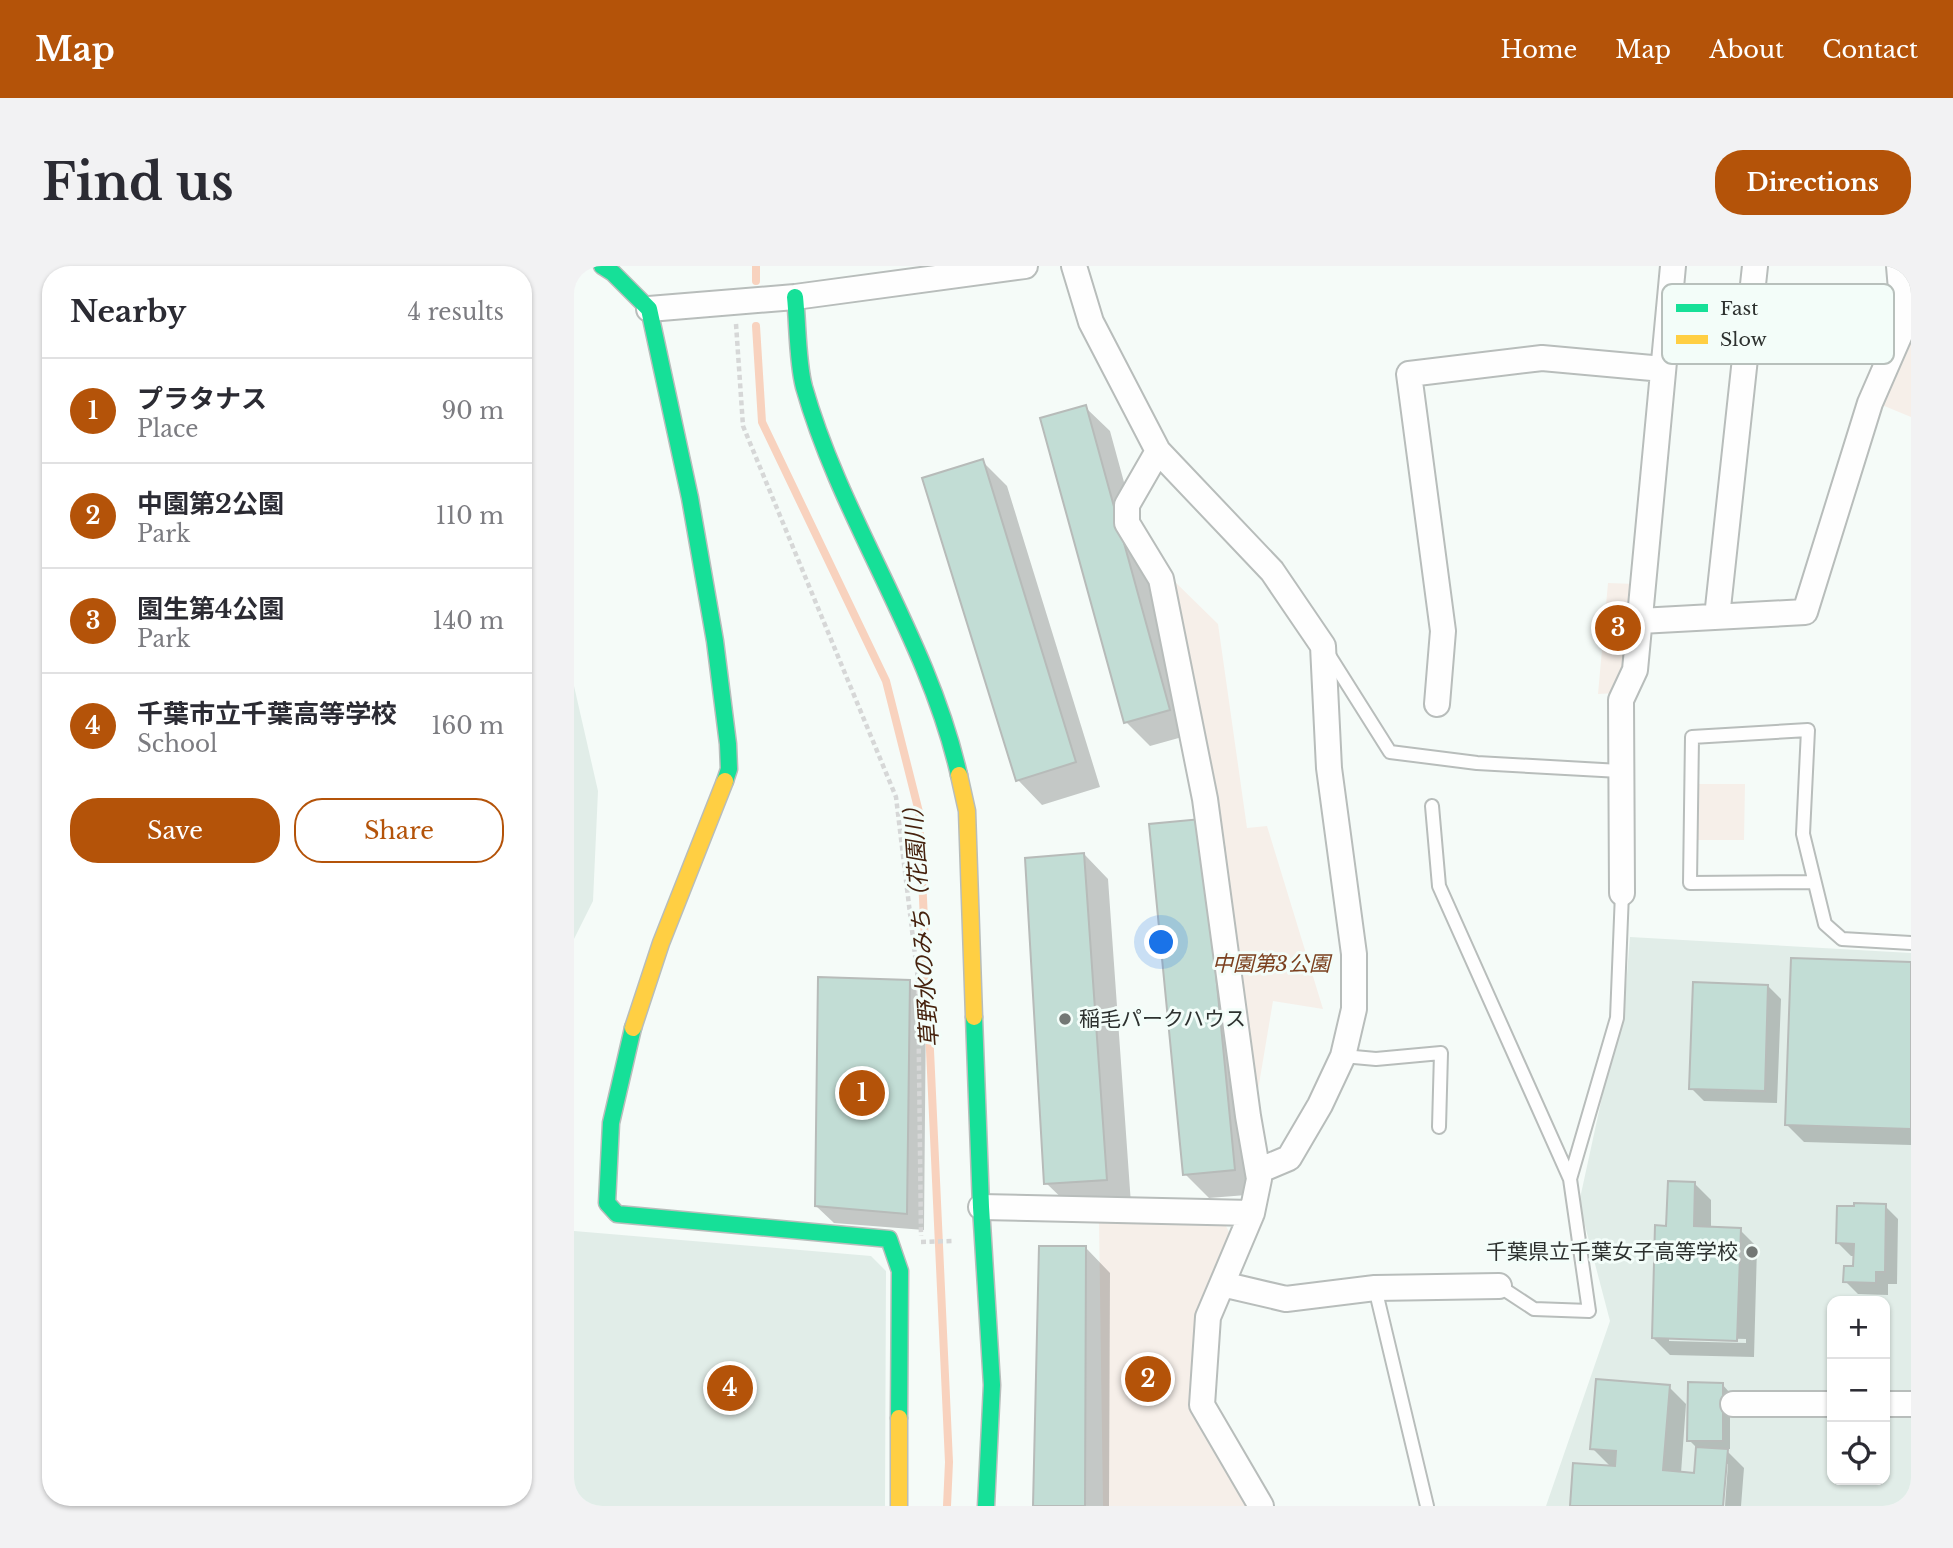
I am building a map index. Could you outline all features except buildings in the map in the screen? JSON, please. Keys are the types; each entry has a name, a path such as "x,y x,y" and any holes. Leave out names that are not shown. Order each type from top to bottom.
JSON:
{"street":[{"path":"602,266 649,309 690,498 715,641 729,769 663,933 630,1034 610,1125 607,1203 617,1214 889,1239 900,1271 899,1506"},
{"path":"649,309 795,297 1025,266"},
{"path":"1074,266 1091,322 1158,451 1272,571 1323,646 1329,768 1354,954 1354,1009 1343,1056 1320,1105 1289,1158 1258,1171"},
{"path":"1671,284 1673,266"},
{"path":"1753,284 1755,266"},
{"path":"1894,348 1904,325 1899,266"},
{"path":"795,297 803,383 823,447 928,675 950,736 967,811 981,1207 992,1385 986,1506"},
{"path":"1437,704 1443,631 1409,374 1542,358 1663,369"},
{"path":"1622,893 1621,700 1635,670 1663,364"},
{"path":"1717,617 1744,364"},
{"path":"1640,621 1805,612 1870,403 1887,364"},
{"path":"1158,451 1127,505 1127,523 1161,579 1205,799 1259,1179 1252,1213 1208,1317 1202,1405 1261,1506"},
{"path":"981,1207 1252,1213"},
{"path":"1222,1283 1286,1299 1375,1288 1499,1286"},
{"path":"1733,1404 1827,1404"},
{"path":"1890,1404 1911,1404"}],"lane":[{"path":"1323,646 1390,752 1477,763 1620,771"},
{"path":"1814,882 1690,883 1692,737 1808,730 1803,834 1825,924 1842,939 1911,943"},
{"path":"1432,806 1439,886 1570,1179 1589,1311 1534,1309 1499,1286"},
{"path":"1570,1179 1617,1018 1622,893"},
{"path":"1343,1056 1376,1059 1441,1053 1440,1127"},
{"path":"1375,1288 1427,1506"}],"path":[{"path":"734,302 743,426 895,797 918,980 921,1241 956,1241"}],"shaded area":[{"path":"574,686 598,791 593,901 574,939"},
{"name":"千葉県立千葉女子高等学校","path":"1630,937 1911,953 1911,1506 1546,1506 1610,1321 1579,1203 1626,987"},
{"path":"574,1231 871,1256 886,1271 885,1506 574,1506"}],"green space":[{"path":"1911,339 1911,417 1882,405"},
{"name":"中園第3公園","path":"1171,578 1218,624 1247,828 1267,826 1323,1009 1273,1001 1256,1102"},
{"path":"1608,583 1636,584 1628,672 1617,693 1598,694"},
{"path":"1697,784 1745,784 1744,840 1697,840"},
{"path":"1099,1221 1224,1222 1231,1236 1195,1344 1248,1506 1103,1506"}],"waterway":[{"name":"草野水のみち（花園川）","path":"756,266 756,281"},
{"name":"草野水のみち（花園川）","path":"756,326 762,422 886,681 919,812 949,1462 947,1506"}],"traffic: fast":[{"path":"602,266 613,273 649,309 690,498 715,641 728,744 729,769 725,781"},
{"path":"795,297 802,377 820,437 927,675 945,724 959,775"},
{"path":"974,1017 981,1207 992,1385 986,1506"},
{"path":"633,1028 611,1123 607,1203 617,1214 889,1239 900,1271 899,1418"}],"traffic: slow":[{"path":"959,775 967,811 974,1017"},
{"path":"633,1028 661,943 725,781"},
{"path":"899,1418 899,1506"}],"place":[{"name":"園生第4公園","path":"1618,628"},
{"name":"稲毛パークハウス","path":"1065,1019"},
{"name":"プラタナス","path":"862,1093"},
{"name":"千葉県立千葉女子高等学校","path":"1752,1252"},
{"name":"中園第2公園","path":"1148,1379"},
{"name":"千葉市立千葉高等学校","path":"730,1388"}]}
